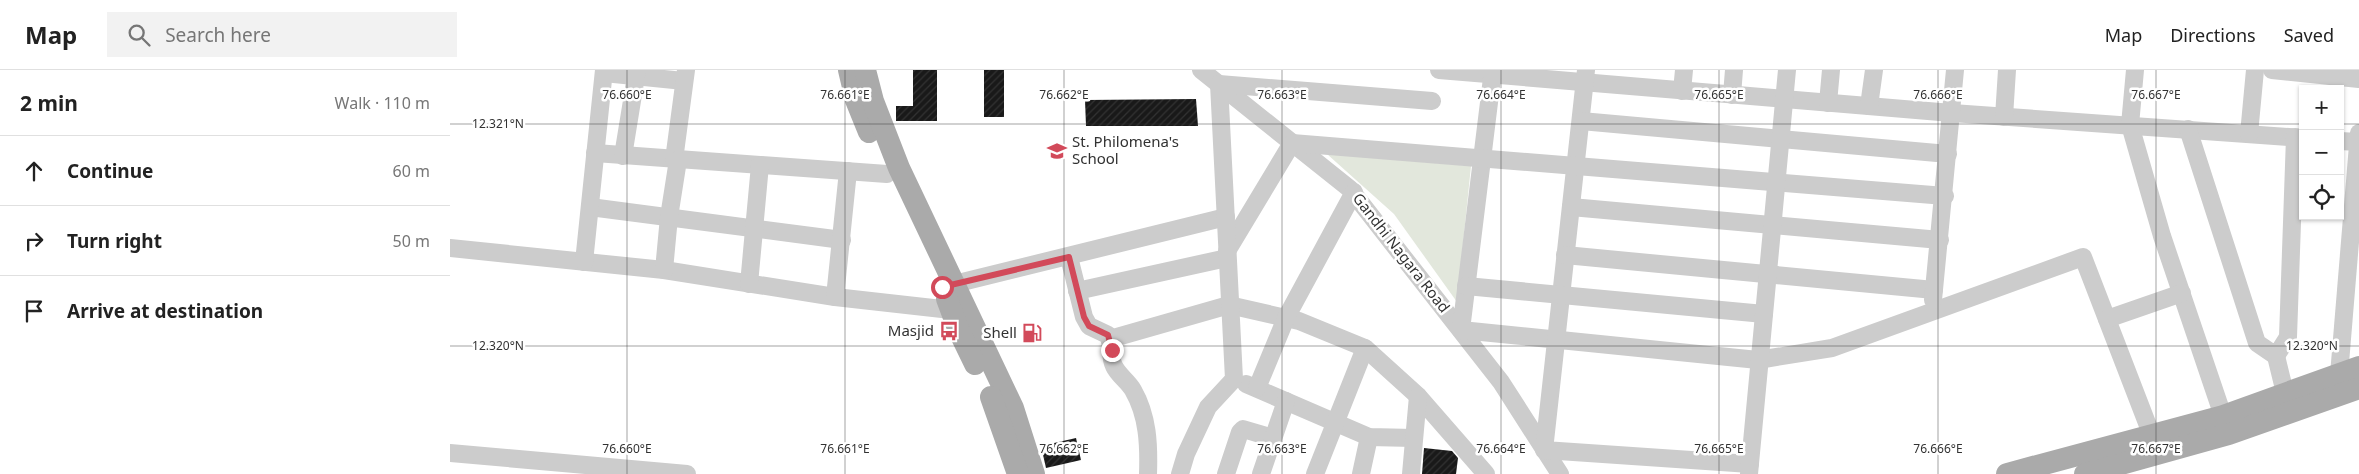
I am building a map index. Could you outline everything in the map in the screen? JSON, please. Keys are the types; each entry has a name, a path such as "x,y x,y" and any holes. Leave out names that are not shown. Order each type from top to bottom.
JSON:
{"main road":[{"path":"849,70 856,100 887,174 950,286 1013,408 1034,474"},
{"path":"865,70 874,101 900,168 950,286 951,310 959,331 998,412 1018,474"},
{"path":"2007,474 2223,416 2349,371"},
{"path":"2085,474 2229,434 2359,388"}],"street":[{"name":"Gandhi Nagara Road","path":"1201,70 1354,192 1500,382 1560,474"},
{"path":"1447,70 1634,78 1682,90 1732,95 2299,138 2288,337 2276,356"},
{"path":"1682,90 1684,70"},
{"path":"1732,95 1734,70"},
{"path":"1585,76 1544,450 1749,469 1787,70"},
{"path":"1828,103 1831,70"},
{"path":"1869,106 1874,70"},
{"path":"1932,313 1945,196 1955,70"},
{"path":"2004,116 2007,70"},
{"path":"2135,70 2130,125 2162,236 2223,416"},
{"path":"2249,134 2254,70"},
{"path":"2272,70 2359,79"},
{"path":"584,262 604,72 685,76 664,270"},
{"path":"1493,72 1461,330 1758,360 1832,348 2083,257 2152,436"},
{"path":"623,156 636,73"},
{"path":"1180,474 1208,407 1234,379 1219,84 1432,100"},
{"path":"1581,121 1948,154"},
{"path":"2188,129 2257,343 2276,356 2285,393"},
{"path":"2344,140 2359,137 2349,371"},
{"path":"1077,291 1227,255 1292,142 1945,196"},
{"path":"595,153 887,174"},
{"path":"749,284 760,165"},
{"path":"836,297 848,171"},
{"path":"1256,388 1286,318 1354,192"},
{"path":"590,207 842,240"},
{"path":"1571,207 1940,240"},
{"path":"950,286 1226,217"},
{"path":"450,248 664,270 836,297 951,310"},
{"path":"1565,255 1934,290"},
{"path":"1069,257 1084,317 1089,326 1104,333 1110,339 1114,367 1132,388 1142,409 1146,425 1148,474"},
{"path":"1466,286 1764,314"},
{"path":"2107,319 2182,293"},
{"path":"1110,339 1230,305 1286,318 1365,348 1418,396 1486,474"},
{"path":"1315,474 1365,348"},
{"path":"1234,379 1369,437 1414,438"},
{"path":"1411,474 1418,396"},
{"path":"1261,474 1286,401"},
{"path":"1226,474 1240,432 1243,429 1273,438"},
{"path":"1361,474 1369,437"},
{"path":"450,453 555,468 687,474"}],"shaded area":[{"path":"1327,154 1471,166 1457,302 1394,214"}],"building":[{"path":"913,70 937,70 937,121 896,121 896,106 913,106"},
{"path":"984,70 1004,70 1004,117 984,117"},
{"path":"1196,99 1198,126 1086,126 1085,100"},
{"path":"1076,438 1081,460 1046,468 1041,446"},
{"path":"1424,448 1452,451 1458,458 1456,474 1422,474"}],"place":[{"name":"St. Philomena's School","path":"1057,151"},
{"name":"Masjid","path":"949,331"},
{"name":"Shell","path":"1032,333"}],"route":[{"path":"942,287 1069,257 1084,317 1089,326 1108,335 1112,350"}]}
